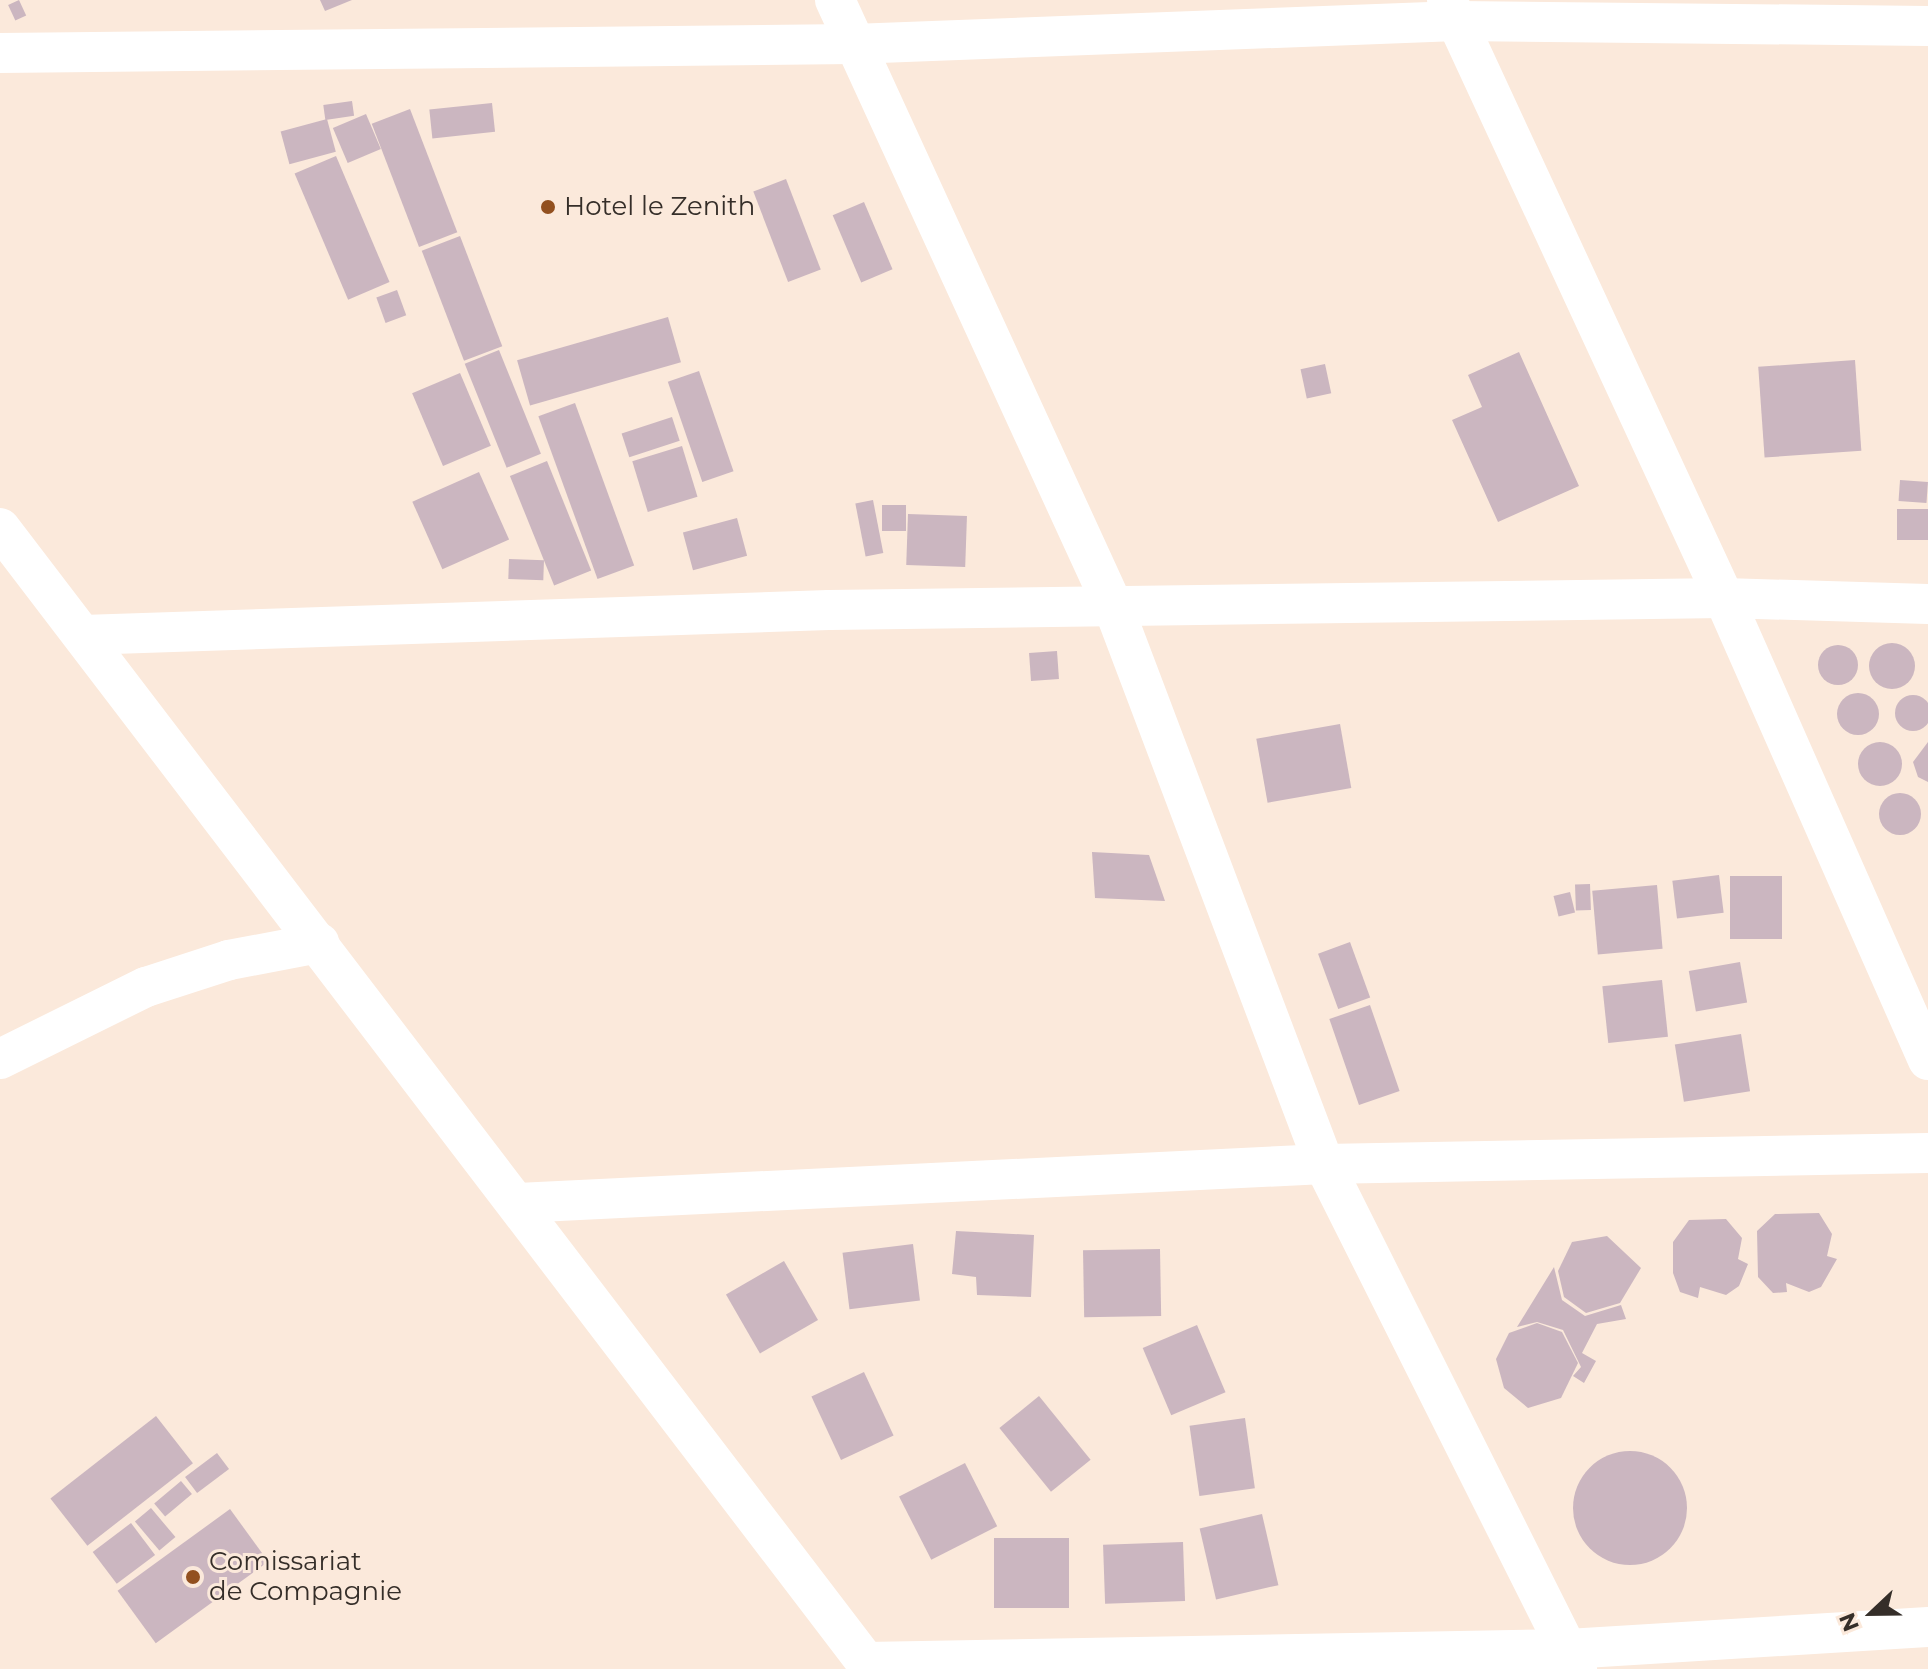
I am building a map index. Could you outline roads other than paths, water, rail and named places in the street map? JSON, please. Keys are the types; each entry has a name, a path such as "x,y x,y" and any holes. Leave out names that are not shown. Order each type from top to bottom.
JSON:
{"street":[{"path":"835,0 1113,606 1324,1164 1573,1659"},
{"path":"1452,11 1724,598 1928,1060"},
{"path":"0,53 853,44 1452,11 1928,26"},
{"path":"0,528 869,1665 1573,1659 1928,1627"},
{"path":"83,635 829,610 1724,598 1928,604"},
{"path":"0,1059 146,987 229,960 319,943"},
{"path":"518,1203 1324,1164 1928,1153"}],"place":[{"name":"Hotel le Zenith","path":"548,207"},
{"name":"Comissariat de Compagnie","path":"193,1577"}]}
